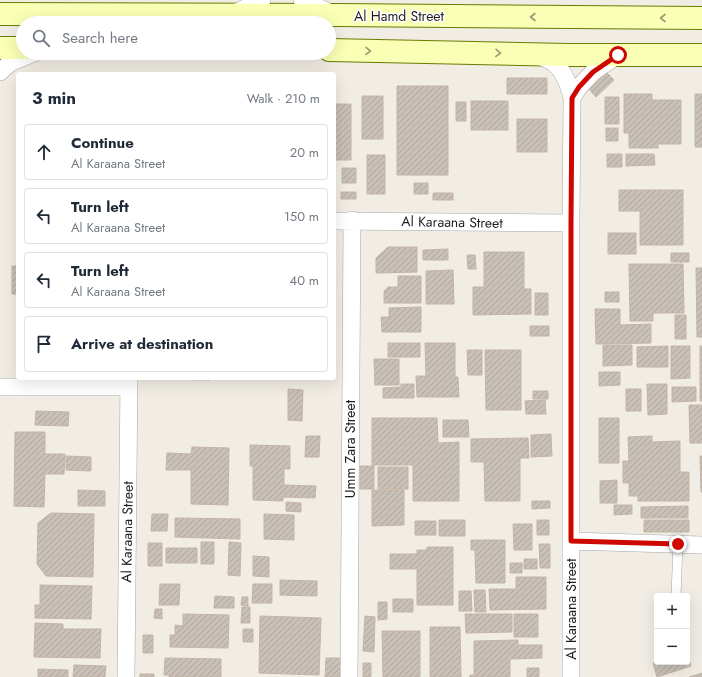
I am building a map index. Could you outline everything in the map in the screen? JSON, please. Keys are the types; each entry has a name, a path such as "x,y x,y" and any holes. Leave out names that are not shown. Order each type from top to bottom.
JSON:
{"street":[{"path":"230,15 262,0"},
{"path":"302,0 336,16"},
{"name":"Al Hamd Street","path":"0,14 702,18"},
{"path":"0,48 16,48"},
{"path":"336,50 535,54 702,55"},
{"name":"Al Karaana Street","path":"535,54 555,64 564,74 570,87 572,98 571,677"},
{"path":"572,98 579,87 593,72 618,55"},
{"path":"0,72 10,64 19,60"},
{"name":"Umm Zara Street","path":"349,677 352,220"},
{"name":"Al Karaana Street","path":"336,221 571,223"},
{"name":"Al Karaana Street","path":"0,387 129,382 126,677"},
{"name":"Al Karaana Street","path":"571,541 702,545"}],"lane":[{"path":"676,593 678,544"}],"building":[{"path":"607,73 614,80 596,97 589,89"},
{"path":"507,78 547,78 547,94 507,94"},
{"path":"397,86 448,86 448,175 397,175"},
{"path":"624,94 652,94 652,100 681,100 681,144 658,144 658,148 629,148 629,133 624,133"},
{"path":"695,94 702,94 702,147 695,147"},
{"path":"362,96 383,96 383,139 362,139"},
{"path":"605,97 619,97 619,124 605,124"},
{"path":"471,101 508,101 508,130 471,130"},
{"path":"456,102 466,102 466,121 456,121"},
{"path":"336,104 351,104 351,160 336,160"},
{"path":"517,119 547,119 547,152 517,152"},
{"path":"606,128 618,128 618,141 606,141"},
{"path":"607,154 622,154 622,167 607,167"},
{"path":"626,154 654,154 655,165 626,166"},
{"path":"367,155 385,155 385,194 367,194"},
{"path":"342,168 356,168 356,183 342,183"},
{"path":"414,183 428,183 428,194 414,194"},
{"path":"619,190 683,190 683,245 640,245 640,211 619,211"},
{"path":"341,192 356,192 356,199 341,199"},
{"path":"433,193 453,193 453,200 433,200"},
{"path":"608,233 636,233 636,254 608,254"},
{"path":"388,247 417,247 417,272 376,273 376,258"},
{"path":"448,249 448,260 423,260 423,250"},
{"path":"484,252 524,252 524,289 531,289 531,314 473,315 473,287 484,287"},
{"path":"671,253 689,253 689,262 671,262"},
{"path":"467,255 475,255 476,269 468,269"},
{"path":"629,264 683,264 684,313 653,313 653,321 630,321"},
{"path":"12,266 16,266 16,294 12,294"},
{"path":"696,268 702,268 702,337 697,337"},
{"path":"453,270 454,304 426,304 426,271"},
{"path":"398,276 421,276 421,303 384,303 384,291 388,287 398,287"},
{"path":"605,292 619,292 619,302 605,302"},
{"path":"535,293 548,293 548,315 535,315"},
{"path":"421,307 421,332 382,332 381,317 389,317 389,308"},
{"path":"595,309 620,309 620,325 651,324 651,343 596,344"},
{"path":"675,315 686,315 686,339 675,339"},
{"path":"530,326 549,326 549,336 530,336"},
{"path":"388,343 420,343 420,357 388,357"},
{"path":"425,343 455,343 455,377 458,377 459,397 417,397 416,376 426,376"},
{"path":"603,345 632,345 632,365 603,366"},
{"path":"668,346 668,367 637,367 637,347"},
{"path":"671,346 690,346 690,378 671,379"},
{"path":"700,346 702,346 702,401 700,401"},
{"path":"467,350 482,350 482,375 468,375"},
{"path":"485,350 521,350 521,410 486,410"},
{"path":"374,359 399,359 399,385 375,385"},
{"path":"599,372 620,372 620,385 599,386"},
{"path":"401,384 414,384 414,398 383,398 383,388 401,387"},
{"path":"647,384 667,384 667,414 648,415"},
{"path":"672,387 696,387 696,401 672,402"},
{"path":"288,389 303,390 302,421 288,420"},
{"path":"626,389 641,389 641,411 626,411"},
{"path":"533,391 548,391 548,399 533,399"},
{"path":"545,400 546,414 526,414 525,401"},
{"path":"689,405 702,405 702,443 690,443"},
{"path":"36,411 69,412 68,426 35,425"},
{"path":"372,418 437,418 438,443 459,442 459,501 413,501 413,465 372,465"},
{"path":"599,418 619,418 619,463 599,463"},
{"path":"443,420 468,420 469,437 443,437"},
{"path":"15,432 45,432 45,454 65,454 64,474 45,474 44,507 14,506"},
{"path":"551,434 552,456 531,457 531,435"},
{"path":"306,436 320,436 319,457 305,457"},
{"path":"652,436 652,442 680,441 680,472 689,472 689,501 638,501 638,496 629,496 629,483 623,483 623,461 629,461 628,437"},
{"path":"528,438 529,458 520,458 520,501 485,501 484,462 471,462 471,439"},
{"path":"250,445 290,446 290,469 284,469 284,485 316,486 315,498 283,497 283,501 253,500 253,466 250,466"},
{"path":"192,447 229,448 228,505 191,504 191,470 166,470 167,453 191,454"},
{"path":"66,456 91,457 91,471 66,470"},
{"path":"700,456 702,456 702,492 701,492"},
{"path":"360,466 374,466 374,489 360,489"},
{"path":"378,467 408,467 408,489 378,489"},
{"path":"617,480 617,503 600,503 600,481"},
{"path":"78,490 105,491 105,506 78,506"},
{"path":"372,490 404,490 404,525 372,526"},
{"path":"532,501 550,501 550,508 532,509"},
{"path":"286,502 301,503 301,512 286,511"},
{"path":"614,505 632,505 632,514 614,515"},
{"path":"688,506 688,518 641,518 641,507"},
{"path":"51,513 94,514 93,577 46,576 37,564 38,523"},
{"path":"152,514 168,514 167,531 151,531"},
{"path":"264,514 294,515 294,540 264,539"},
{"path":"175,518 240,519 240,539 175,537"},
{"path":"439,520 465,520 465,536 439,536"},
{"path":"537,520 549,520 549,535 537,535"},
{"path":"644,520 689,520 689,532 644,532"},
{"path":"415,521 436,521 436,535 415,535"},
{"path":"513,524 532,524 532,550 514,550"},
{"path":"471,540 505,540 505,583 476,583 475,550 471,550"},
{"path":"201,542 214,542 214,564 201,564"},
{"path":"229,542 241,543 240,576 228,575"},
{"path":"148,543 162,543 162,566 148,566"},
{"path":"539,544 550,544 550,568 540,568"},
{"path":"427,547 453,547 453,605 417,605 417,569 390,569 390,554 417,554 417,550 427,550"},
{"path":"166,548 197,548 197,563 166,563"},
{"path":"253,556 269,557 269,577 253,576"},
{"path":"524,559 537,559 537,569 524,569"},
{"path":"510,563 522,563 522,573 510,573"},
{"path":"516,577 546,577 546,609 490,610 489,589 516,589"},
{"path":"280,580 317,581 317,596 280,595"},
{"path":"160,584 180,584 179,605 159,605"},
{"path":"253,584 272,584 272,603 252,603"},
{"path":"40,585 92,586 91,619 35,618 35,605 40,605"},
{"path":"474,590 485,590 486,612 475,612"},
{"path":"459,591 471,591 472,611 459,611"},
{"path":"215,596 234,597 234,608 214,608"},
{"path":"242,597 248,597 248,606 241,605"},
{"path":"393,599 413,599 413,612 393,612"},
{"path":"378,602 387,602 387,619 378,620"},
{"path":"242,607 250,607 250,623 241,623"},
{"path":"155,609 162,609 162,619 154,618"},
{"path":"183,614 229,615 228,648 170,647 170,635 175,635 175,625 183,626"},
{"path":"465,614 512,614 512,632 466,633"},
{"path":"514,614 538,614 538,637 514,637"},
{"path":"260,616 321,618 319,675 259,673"},
{"path":"365,616 375,617 374,652 363,651"},
{"path":"35,623 63,624 63,629 101,629 100,658 34,657"},
{"path":"430,627 460,627 461,677 430,677"},
{"path":"243,629 253,629 253,642 243,642"},
{"path":"382,631 420,631 420,677 383,677"},
{"path":"143,635 153,635 153,653 143,653"},
{"path":"518,640 518,645 542,645 542,658 510,659 510,677 470,677 470,675 474,675 474,641"},
{"path":"165,658 221,659 221,677 169,677 169,675 164,675"},
{"path":"326,658 341,658 341,677 325,677"},
{"path":"363,663 371,663 371,677 363,677"},
{"path":"653,663 654,665 690,665 690,663 691,666 657,677"},
{"path":"74,665 106,666 105,677 73,677"},
{"path":"527,668 539,668 539,677 527,677"},
{"path":"38,669 68,670 68,677 38,677"},
{"path":"702,673 702,677 689,677"},
{"path":"140,674 154,674 154,677 140,677"}],"route":[{"path":"618,55 593,72 579,87 572,98 571,541 678,544"}]}
